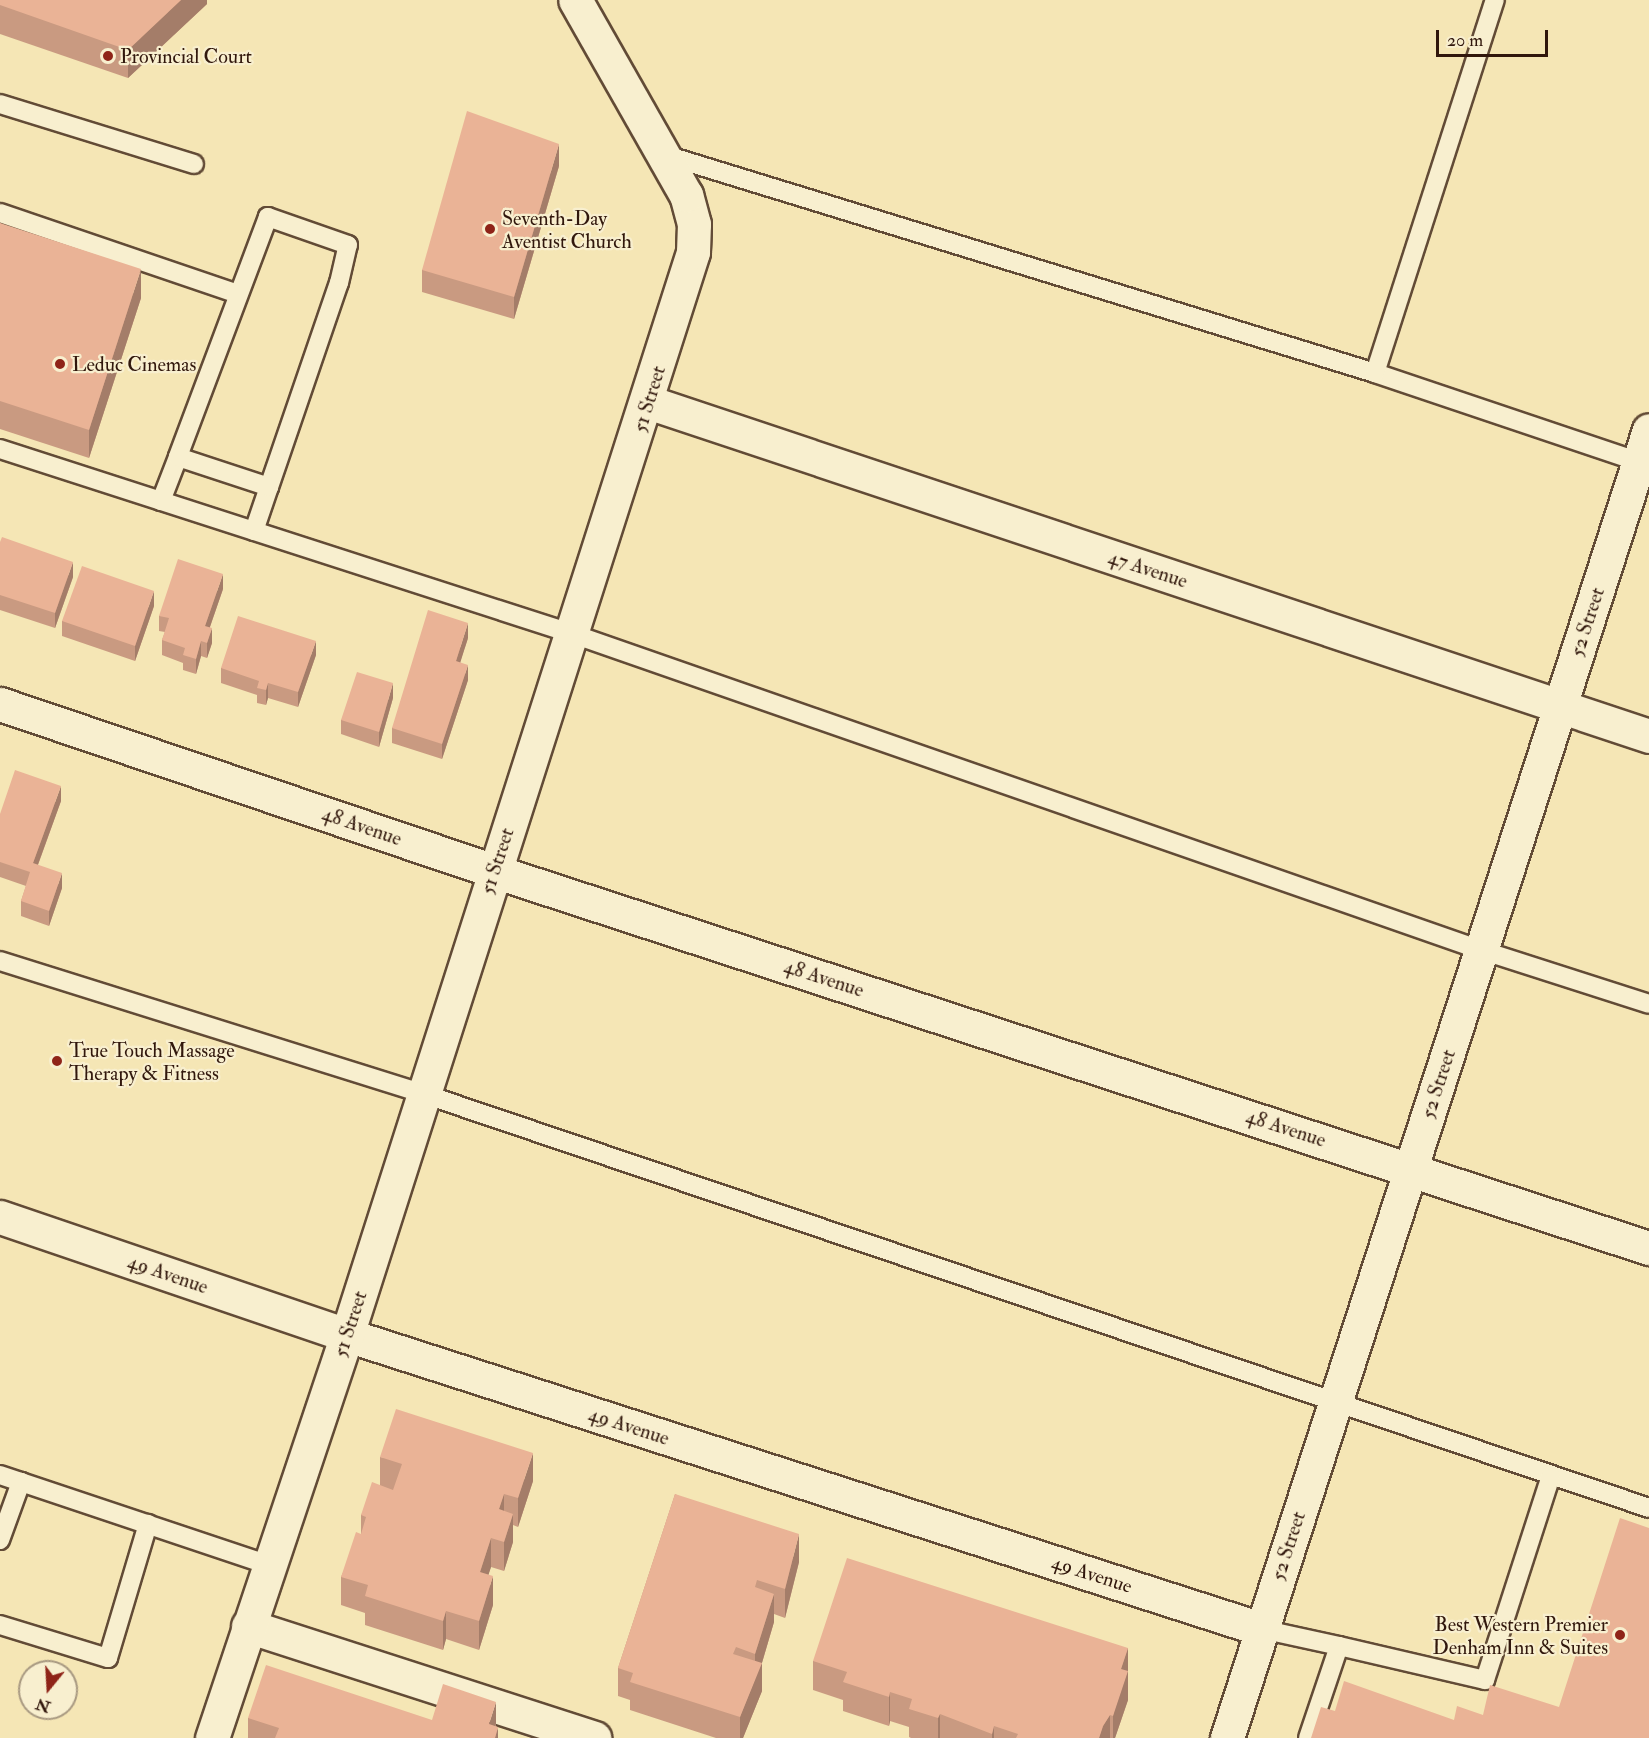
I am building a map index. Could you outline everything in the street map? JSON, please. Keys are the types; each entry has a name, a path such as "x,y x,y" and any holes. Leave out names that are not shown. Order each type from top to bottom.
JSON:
{"street":[{"name":"51 Street","path":"212,1738 347,1335 494,871 648,402 693,252 694,224 686,195 575,0"},
{"name":"47 Avenue","path":"648,402 1649,736"},
{"name":"52 Street","path":"1227,1738 1646,441"},
{"name":"48 Avenue","path":"0,704 494,871 1649,1248"},
{"name":"49 Avenue","path":"0,1217 347,1335 1261,1629"},
{"path":"248,1626 594,1738"}],"lane":[{"path":"1375,373 1495,0"},
{"path":"0,104 194,164"},
{"path":"662,154 1375,373 1646,441"},
{"path":"0,213 238,294"},
{"path":"161,501 268,217 348,245 339,283 254,531"},
{"path":"0,449 573,634 1481,950 1649,1004"},
{"path":"178,457 269,487"},
{"path":"0,961 424,1094 1334,1404 1649,1508"},
{"path":"0,1475 269,1565"},
{"path":"1261,1629 1485,1680 1551,1476"},
{"path":"0,1540 21,1482"},
{"path":"0,1625 108,1658 148,1524"},
{"path":"1308,1738 1339,1646"}],"building":[{"path":"0,0 181,0 128,50 0,5"},
{"name":"Seventh-Day Aventist Church","path":"467,111 559,144 514,297 422,270"},
{"name":"Leduc Cinemas","path":"0,223 141,269 89,430 0,401"},
{"path":"2,537 73,562 55,613 0,595 0,542"},
{"path":"178,559 223,574 205,626 212,628 207,643 201,641 196,659 183,655 185,648 162,640 169,618 159,616"},
{"path":"82,566 154,591 135,646 62,621"},
{"path":"428,610 468,623 456,661 468,665 442,744 392,728"},
{"path":"238,616 316,641 298,692 268,683 266,690 257,688 259,681 221,668"},
{"path":"357,672 393,683 379,732 341,720"},
{"path":"15,770 61,786 33,863 62,873 49,911 21,901 30,872 0,862 0,814"},
{"path":"396,1409 533,1453 518,1498 504,1494 499,1509 513,1514 504,1542 491,1538 480,1572 493,1576 479,1621 446,1611 443,1621 365,1596 368,1585 341,1577 356,1532 361,1534 366,1517 361,1515 372,1482 393,1490 402,1464 380,1457"},
{"path":"675,1494 799,1534 785,1589 757,1580 755,1587 774,1594 755,1654 736,1647 733,1654 762,1663 740,1717 630,1682 633,1673 618,1668"},
{"path":"1620,1518 1649,1528 1649,1738 1311,1738 1321,1707 1335,1711 1344,1681 1454,1720 1457,1706 1483,1715 1490,1685 1559,1707"},
{"path":"847,1558 1128,1648 1121,1669 1128,1671 1113,1716 1110,1715 1103,1726 1099,1738 1016,1738 1018,1734 994,1726 992,1734 940,1714 938,1718 909,1709 912,1699 890,1692 889,1697 843,1682 847,1672 813,1661"},
{"path":"266,1665 432,1720 443,1684 496,1702 489,1724 498,1727 495,1738 275,1738 279,1728 248,1718"}],"place":[{"name":"Provincial Court","path":"108,56"},
{"name":"Seventh-Day Aventist Church","path":"490,229"},
{"name":"Leduc Cinemas","path":"60,364"},
{"name":"True Touch Massage Therapy & Fitness","path":"57,1061"},
{"name":"Best Western Premier Denham Inn & Suites","path":"1620,1635"}]}
